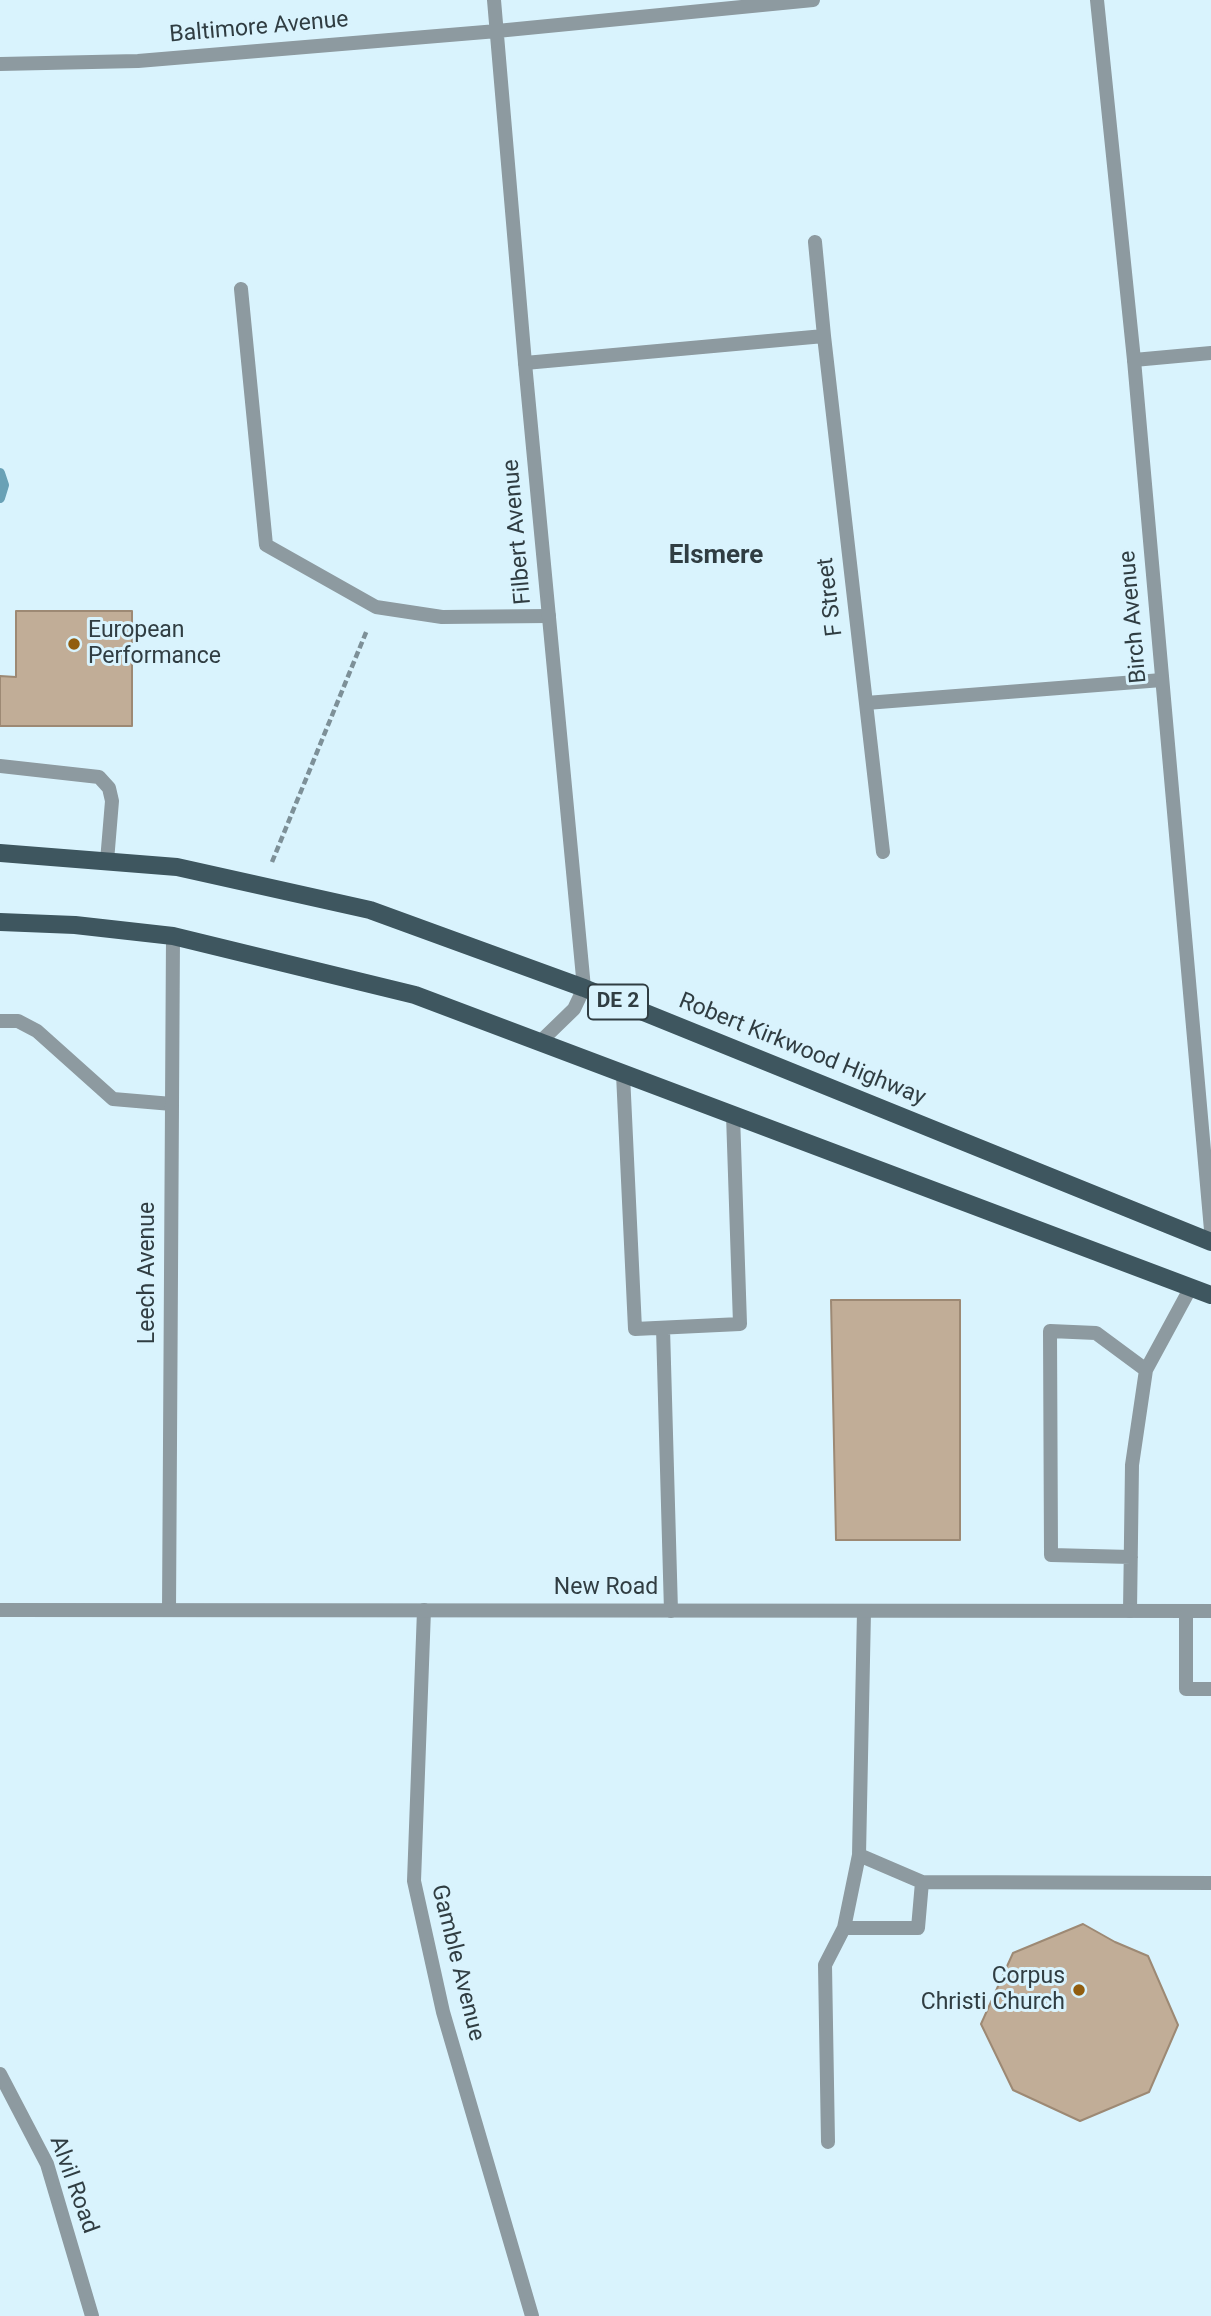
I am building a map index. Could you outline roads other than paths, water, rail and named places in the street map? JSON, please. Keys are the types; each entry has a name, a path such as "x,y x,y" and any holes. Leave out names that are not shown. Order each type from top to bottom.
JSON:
{"main road":[{"name":"Robert Kirkwood Highway","path":"0,853 177,867 370,910 584,988 1211,1241"},
{"path":"0,922 75,925 173,936 415,995 1211,1294"}],"street":[{"name":"Filbert Avenue","path":"494,0 584,988"},
{"name":"Baltimore Avenue","path":"1,64 138,61 497,31 813,0"},
{"name":"Birch Avenue","path":"1097,0 1134,360 1211,1230"},
{"name":"F Street","path":"815,242 883,852"},
{"path":"242,289 266,545 376,607 442,617 549,616"},
{"path":"525,363 824,336"},
{"path":"1134,360 1211,353"},
{"path":"866,703 1162,680"},
{"path":"0,766 99,777 109,788 112,802 107,861"},
{"name":"Leech Avenue","path":"169,1610 173,936"},
{"path":"540,1042 574,1009 584,988"},
{"path":"0,1021 18,1021 37,1031 113,1099 172,1104"},
{"path":"623,1074 635,1329 740,1324 733,1115"},
{"path":"1130,1611 1132,1465 1146,1370 1191,1287"},
{"path":"663,1328 671,1611"},
{"path":"1131,1557 1051,1555 1050,1331 1096,1333 1146,1370"},
{"name":"New Road","path":"0,1610 1211,1611"},
{"name":"Gamble Avenue","path":"424,1611 414,1881 443,2012 532,2316"},
{"path":"828,2143 825,1965 844,1928 859,1855 864,1611"},
{"path":"1186,1611 1186,1689 1211,1689"},
{"path":"859,1855 922,1882 1211,1884"},
{"path":"844,1928 918,1928 922,1882"},
{"name":"Alvil Road","path":"0,2074 47,2164 92,2316"}],"waterway":[{"path":"0,473 4,485 0,498"}],"place":[{"name":"European Performance","path":"74,644"},
{"name":"Corpus Christi Church","path":"1079,1990"}],"district":[{"name":"Elsmere","path":"716,556"}]}
